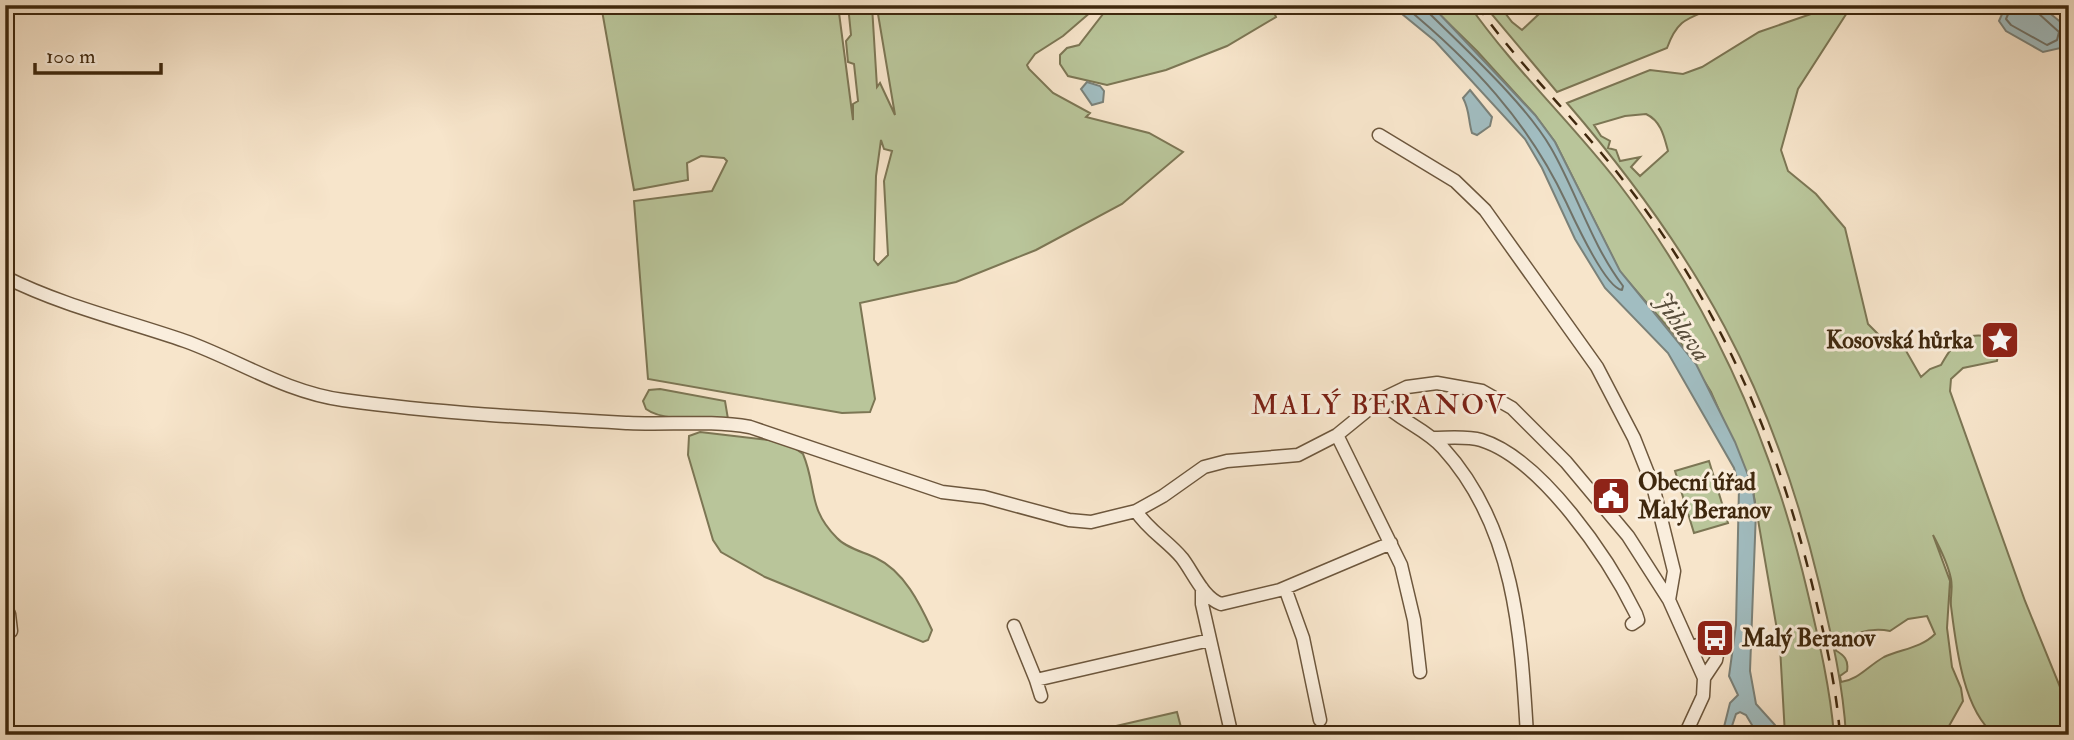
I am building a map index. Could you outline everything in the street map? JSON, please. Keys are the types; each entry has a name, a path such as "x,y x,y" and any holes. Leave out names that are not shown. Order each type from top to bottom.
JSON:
{"street":[{"path":"1379,135 1455,181 1485,211 1597,367 1634,438 1653,486 1674,571 1670,600"},
{"path":"5,277 88,311 186,341 292,389 315,395 419,409 617,422 718,422 781,435 942,492 984,497 1069,520 1091,522 1136,511 1204,467 1227,461 1298,454 1337,435 1380,400 1407,387 1437,383 1482,391 1512,408 1566,463 1623,530 1670,600 1704,677"},
{"path":"1380,400 1391,412 1433,438 1452,458 1478,499 1504,554 1520,648 1527,735"},
{"path":"1337,435 1404,575 1420,672"},
{"path":"1433,438 1479,439 1512,457 1542,480 1617,578 1638,620 1632,624"},
{"path":"1136,511 1142,521 1182,558 1202,588 1215,602 1221,604 1285,588 1391,543"},
{"path":"1202,588 1202,604 1231,732"},
{"path":"1285,588 1303,638 1320,720"},
{"path":"11,631 12,614"},
{"path":"1014,626 1041,696"},
{"path":"1036,680 1210,640"},
{"path":"1685,735 1699,708 1704,677 1716,660 1718,650 1711,641 1692,647"}],"green space":[{"path":"601,5 838,5 853,120 853,104 858,101 854,64 848,62 846,41 851,35 848,5 1099,5 1063,36 1035,54 1027,65 1029,69 1053,93 1090,113 1086,117 1149,133 1183,152 1122,204 1036,250 956,282 860,303 875,399 870,412 842,413 648,379 634,201 712,191 727,161 724,158 701,156 687,163 688,180 634,190","holes":["872,6 877,8 895,115 880,83 877,87","881,140 884,149 892,151 884,181 888,255 878,265 874,260 876,176"]},
{"path":"1110,5 1271,5 1276,17 1227,46 1166,70 1107,85 1068,76 1060,64 1060,55 1067,48 1079,45"},
{"path":"1430,5 1469,5 1486,29 1619,184 1653,231 1711,328 1758,431 1794,538 1824,664 1834,735 1785,735 1780,647 1752,485 1711,392 1679,340 1620,272 1555,142 1535,115 1477,51"},
{"path":"1484,5 1499,5 1522,30 1540,13 1535,5 1720,5 1687,19 1676,29 1667,48 1557,92"},
{"path":"1837,5 1852,5 1798,89 1781,150 1788,171 1816,194 1845,228 1868,324 1879,335 1901,342 1921,377 1930,369 1941,365 1952,348 1964,338 1979,335 2000,338 1997,361 1963,368 1951,379 1950,391 2025,601 2069,709 2069,735 1995,735 1984,724 1968,694 1963,676 1955,640 1951,579 1933,535 1950,581 1947,628 1952,667 1963,701 1944,735 1846,735 1839,678 1819,583 1800,512 1753,385 1692,270 1614,159 1567,103 1650,70 1683,74 1702,67 1759,32","holes":["1646,114 1658,125 1668,151 1640,176 1631,167 1640,157 1620,161 1616,150 1608,148 1610,141 1601,136 1594,125 1625,116","1927,616 1935,634 1930,639 1884,657 1858,676 1841,682 1840,676 1847,671 1847,664 1843,656 1835,650 1845,639 1867,631 1890,631 1908,619"]},
{"path":"660,389 725,401 728,419 673,418 653,413 646,409 643,401 649,390"},
{"path":"700,432 786,442 803,454 821,517 841,541 886,564 903,580 932,630 928,640 923,642 765,577 721,552 713,540 688,455 689,436"},
{"path":"1709,461 1728,523 1694,533 1675,471"},
{"path":"1177,712 1183,735 1077,735"}],"water":[{"path":"1391,5 1430,5 1434,8 1535,115 1555,142 1620,271 1696,364 1735,442 1752,485 1756,511 1750,671 1756,704 1775,725 1778,735 1758,735 1746,715 1740,712 1736,714 1729,735 1722,735 1730,703 1738,695 1729,676 1736,625 1739,487 1734,468 1668,353 1605,288 1575,239 1542,168 1525,139 1435,41"},
{"path":"2006,5 2041,6 2063,24 2067,33 2065,47 2043,52 2006,31 1999,21"},
{"path":"1087,82 1100,86 1104,91 1103,102 1092,105 1081,89"},
{"path":"1470,90 1492,117 1490,126 1477,135 1472,133 1463,98"}],"railway":[{"path":"1477,5 1511,50 1623,180 1657,226 1715,322 1761,423 1797,529 1829,659 1840,735"}],"place":[{"name":"Kosovská hůrka","path":"2000,340"},
{"name":"Obecní úřad Malý Beranov","path":"1611,496"},
{"name":"Malý Beranov","path":"1715,638"}],"district":[{"name":"MALÝ BERANOV","path":"1379,405"}],"water label":[{"name":"Jihlava","path":"1682,327"}]}
